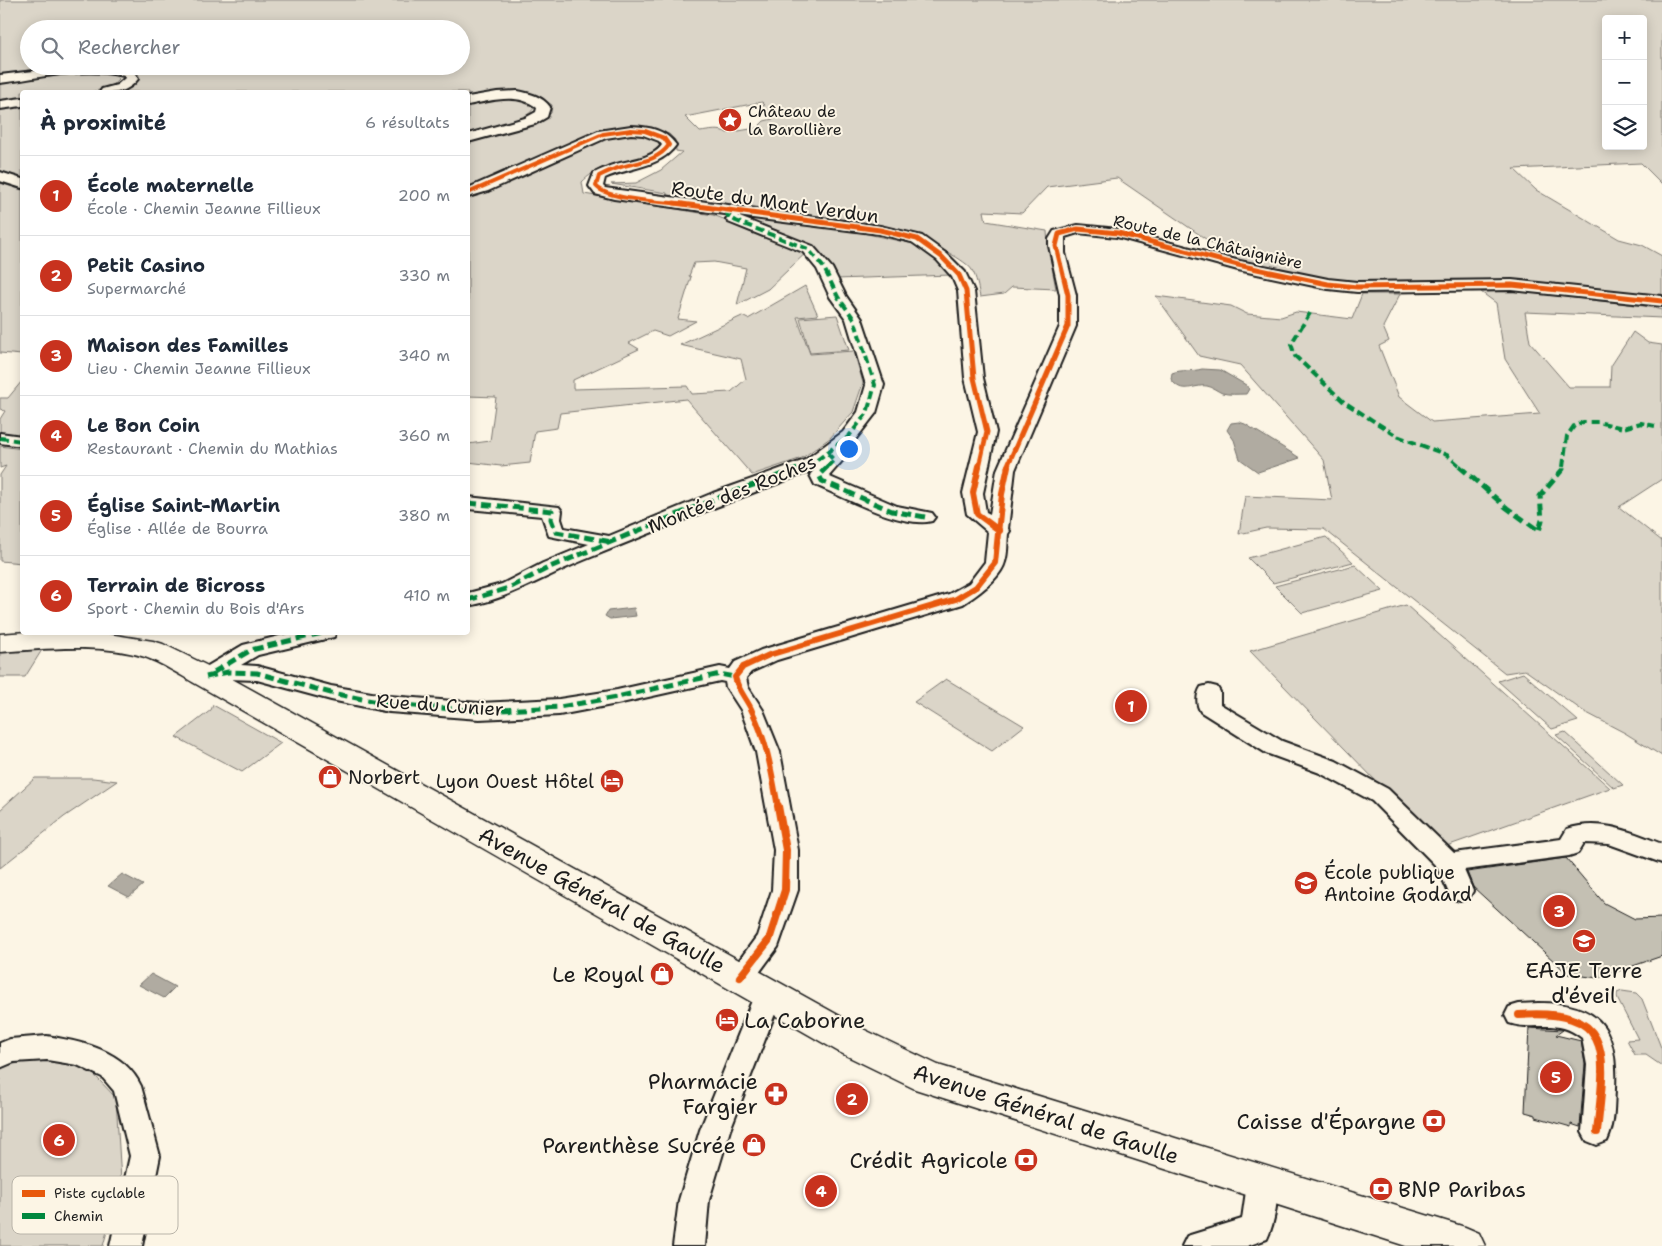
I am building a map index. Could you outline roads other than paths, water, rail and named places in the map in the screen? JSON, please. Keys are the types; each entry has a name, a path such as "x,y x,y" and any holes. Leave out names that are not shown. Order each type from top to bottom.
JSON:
{"main road":[{"name":"Avenue Général de Gaulle","path":"0,643 65,640 116,643 154,650 206,677 869,1051 928,1078 1465,1246"}],"street":[{"path":"0,79 38,75"},
{"path":"111,90 128,83 132,79 131,75"},
{"path":"470,102 509,95 528,97 539,102 544,107 542,114 530,122 470,137"},
{"path":"0,105 20,102"},
{"name":"Route du Mont Verdun","path":"470,192 592,138 615,132 645,131 664,138 668,145 666,150 652,159 612,169 600,176 596,186 600,191 614,196 880,230 916,239 942,257 959,275 966,291 974,378 987,432 973,493 977,514 1000,531"},
{"path":"0,176 20,183"},
{"name":"Montée des Roches","path":"470,599 509,588 550,567 765,480 812,464 828,454 849,436 867,413 875,385 854,319 838,297 824,268 808,249 736,221 728,216 726,211"},
{"name":"Route de la Châtaignière","path":"1000,531 1002,494 1006,470 1068,326 1067,291 1056,243 1057,237 1064,232 1097,230 1118,233 1238,265 1328,284 1357,287 1512,285 1662,301"},
{"path":"0,438 20,441"},
{"path":"828,454 834,460 819,475 822,481 892,511 925,517"},
{"path":"470,503 552,511 551,520 556,532 612,542"},
{"path":"689,1246 694,1200 754,985 785,890 786,850 768,752 752,710 737,688 735,677 743,667 770,655 956,598 976,587 995,563 1000,531"},
{"path":"206,677 252,650 314,635"},
{"name":"Rue du Cunier","path":"206,677 228,672 257,673 331,693 390,704 480,711 559,707 617,697 720,674 735,677"},
{"path":"1209,692 1209,707 1228,720 1274,747 1328,767 1380,795 1449,863 1460,891"},
{"path":"1449,863 1569,847 1576,835 1593,831 1617,836 1662,854"},
{"path":"1519,1015 1547,1013 1572,1018 1592,1031 1601,1053 1601,1092 1597,1132"},
{"path":"0,1056 10,1051 47,1048 82,1054 112,1069 127,1086 145,1156 141,1176"},
{"path":"1198,1246 1256,1229 1262,1184"}],"place":[{"name":"Château de la Barollière","path":"730,120"},
{"name":"École maternelle","path":"1131,706"},
{"name":"Norbert","path":"330,777"},
{"name":"Lyon Ouest Hôtel","path":"612,781"},
{"name":"École publique Antoine Godard","path":"1306,883"},
{"name":"Maison des Familles","path":"1559,911"},
{"name":"EAJE Terre d'éveil","path":"1584,941"},
{"name":"Le Royal","path":"662,974"},
{"name":"La Caborne","path":"727,1020"},
{"name":"Église Saint-Martin","path":"1556,1077"},
{"name":"Pharmacie Fargier","path":"776,1094"},
{"name":"Petit Casino","path":"852,1099"},
{"name":"Caisse d'Épargne","path":"1434,1121"},
{"name":"Terrain de Bicross","path":"59,1140"},
{"name":"Parenthèse Sucrée","path":"754,1145"},
{"name":"Crédit Agricole","path":"1026,1160"},
{"name":"BNP Paribas","path":"1381,1189"},
{"name":"Le Bon Coin","path":"821,1191"}]}
